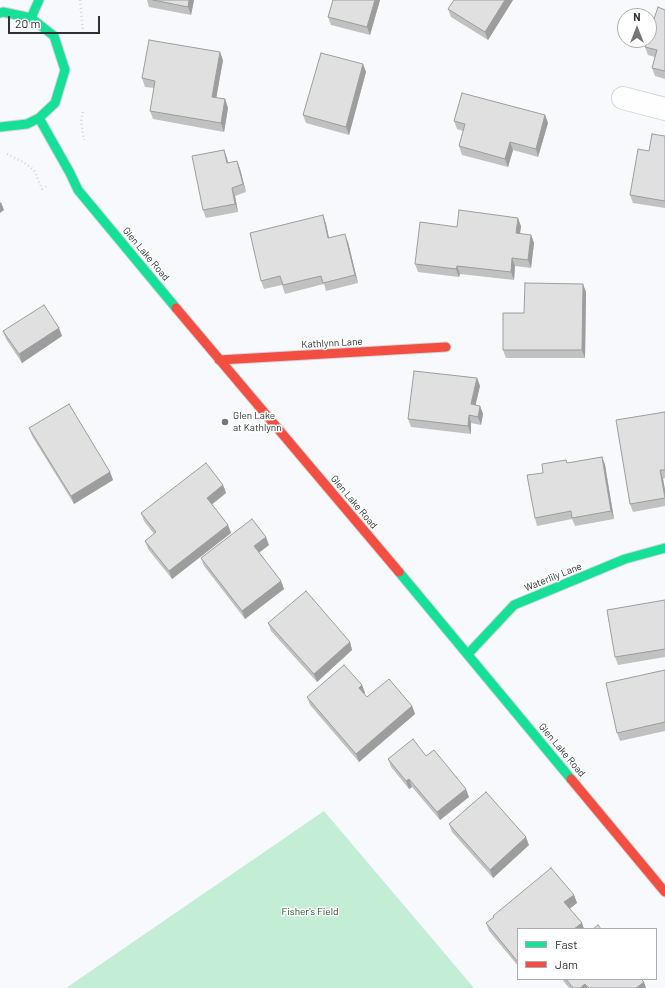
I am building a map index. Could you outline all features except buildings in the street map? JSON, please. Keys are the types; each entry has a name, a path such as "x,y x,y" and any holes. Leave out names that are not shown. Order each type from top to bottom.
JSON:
{"street":[{"path":"31,18 39,0"},
{"path":"0,13 3,12 31,18 54,36 65,70 55,103 39,118 27,124 0,127"},
{"path":"623,98 665,109"},
{"name":"Glen Lake Road","path":"39,118 78,190 219,360 468,654 665,892"},
{"name":"Kathlynn Lane","path":"219,360 446,347"},
{"name":"Waterlily Lane","path":"468,654 514,605 625,559 665,548"}],"path":[{"path":"5,154 23,162 34,170 42,189 45,187"}],"green space":[{"name":"Fisher's Field","path":"324,811 474,988 66,988"}],"traffic: fast":[{"path":"31,18 39,0"},
{"path":"0,13 3,12 31,18 54,36 65,70 55,103 39,118 27,124 0,127"},
{"path":"39,118 78,190 176,308"},
{"path":"468,654 514,605 625,559 665,548"},
{"path":"399,572 571,779"}],"traffic: jam":[{"path":"176,308 399,572"},
{"path":"219,360 446,347"},
{"path":"571,779 665,892"}],"place":[{"name":"Glen Lake at Kathlynn","path":"225,422"}]}
